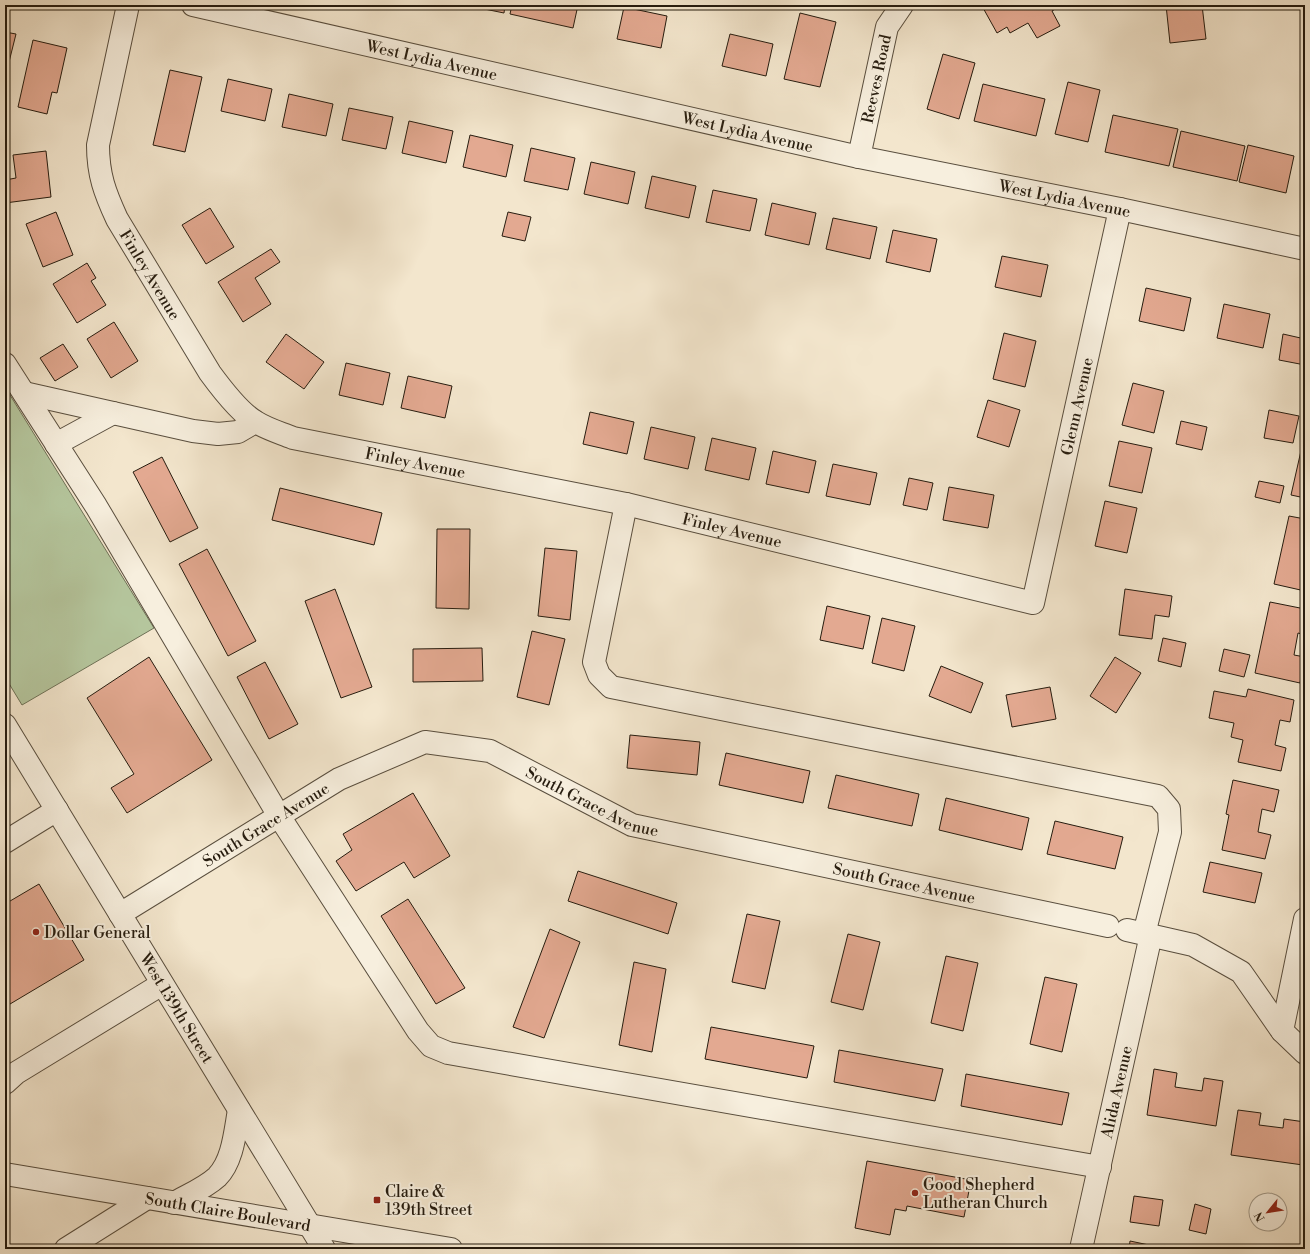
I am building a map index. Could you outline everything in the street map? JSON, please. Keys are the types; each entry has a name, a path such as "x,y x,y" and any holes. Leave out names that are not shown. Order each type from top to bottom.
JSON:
{"street":[{"name":"Finley Avenue","path":"128,5 98,145 98,162 108,201 117,219 210,373 222,390 255,422 293,438 626,504 1033,603"},
{"name":"West Lydia Avenue","path":"193,5 859,157 1120,209 1305,249"},
{"name":"Reeves Road","path":"859,157 887,27 902,5"},
{"name":"Glenn Avenue","path":"1033,603 1120,209"},
{"path":"5,364 96,506 279,816 418,1031 431,1046 448,1053 1100,1166"},
{"path":"24,393 193,431 218,434 238,432 255,422"},
{"path":"56,444 113,413"},
{"name":"Alida Avenue","path":"626,504 594,662 599,675 611,687 1158,796 1168,809 1170,832 1132,931 1100,1166 1082,1249"},
{"name":"West 139th Street","path":"5,725 324,1249"},
{"name":"South Grace Avenue","path":"120,914 340,779 425,742 490,751 632,825 1193,945 1241,972 1282,1031 1305,1053"},
{"path":"5,842 57,810"},
{"path":"1282,1031 1305,919"},
{"path":"5,1083 16,1073 162,984"},
{"path":"174,1203 217,1177 228,1160 239,1110"},
{"name":"South Claire Boulevard","path":"5,1174 451,1249"},
{"path":"66,1249 147,1198"}],"green space":[{"path":"5,387 154,628 22,705 5,677"}],"building":[{"path":"465,5 505,5 504,13"},
{"path":"512,5 578,5 573,28 510,14"},
{"path":"1062,5 1052,11 1060,26 1037,38 1028,23 1010,33 1007,27 997,33 982,6"},
{"path":"1166,5 1202,5 1206,39 1170,43"},
{"path":"624,7 667,16 661,48 617,39"},
{"path":"800,13 836,22 820,87 784,79"},
{"path":"5,32 16,34 8,66 5,65"},
{"path":"730,34 773,44 766,76 722,66"},
{"path":"33,40 67,48 57,93 52,92 47,114 18,107"},
{"path":"943,54 975,63 959,119 927,109"},
{"path":"170,70 202,77 185,152 153,145"},
{"path":"228,79 272,89 265,121 221,111"},
{"path":"1068,82 1100,90 1088,142 1055,134"},
{"path":"983,84 1045,99 1036,136 974,121"},
{"path":"289,94 333,104 326,136 282,127"},
{"path":"349,108 393,117 386,149 342,140"},
{"path":"1113,115 1178,129 1169,166 1105,152"},
{"path":"409,121 453,131 446,163 402,153"},
{"path":"1181,131 1245,146 1237,181 1173,167"},
{"path":"470,135 513,145 506,177 463,167"},
{"path":"1248,145 1294,156 1286,193 1239,182"},
{"path":"531,148 575,158 568,190 524,181"},
{"path":"46,151 51,197 5,203 5,180 16,178 13,155"},
{"path":"591,162 635,172 628,204 584,194"},
{"path":"652,176 696,186 689,218 645,208"},
{"path":"713,190 757,199 750,231 706,222"},
{"path":"772,203 816,213 809,245 765,235"},
{"path":"210,208 234,247 206,264 182,225"},
{"path":"56,212 73,255 43,267 26,224"},
{"path":"508,212 531,217 525,241 502,236"},
{"path":"833,218 877,227 870,259 826,249"},
{"path":"893,230 937,239 930,272 886,262"},
{"path":"271,249 280,262 255,278 271,304 243,322 218,282"},
{"path":"1002,256 1048,265 1041,297 995,287"},
{"path":"87,263 96,278 91,281 106,305 77,323 53,284"},
{"path":"1146,288 1191,298 1184,331 1139,321"},
{"path":"1224,304 1270,314 1263,348 1217,338"},
{"path":"114,322 138,361 111,378 87,339"},
{"path":"1004,333 1036,341 1025,387 993,379"},
{"path":"286,334 324,362 304,389 266,362"},
{"path":"1283,334 1305,339 1305,365 1279,360"},
{"path":"63,344 78,367 55,381 40,358"},
{"path":"346,363 390,373 383,405 339,395"},
{"path":"408,376 452,386 445,418 401,408"},
{"path":"1133,383 1164,391 1154,433 1122,425"},
{"path":"988,400 1020,410 1009,447 977,437"},
{"path":"1269,410 1299,416 1293,443 1264,438"},
{"path":"590,412 634,422 627,454 583,444"},
{"path":"1181,421 1207,427 1202,450 1176,444"},
{"path":"651,427 695,437 688,469 644,459"},
{"path":"1305,433 1305,498 1291,495"},
{"path":"712,438 756,448 749,480 705,470"},
{"path":"1119,441 1152,448 1142,493 1109,486"},
{"path":"773,451 816,461 809,493 766,484"},
{"path":"162,457 198,528 170,542 133,472"},
{"path":"833,464 877,473 870,505 826,496"},
{"path":"909,478 933,483 927,510 903,505"},
{"path":"1259,481 1284,486 1280,503 1255,497"},
{"path":"949,487 994,495 988,528 943,520"},
{"path":"280,488 382,513 374,545 272,520"},
{"path":"1105,501 1137,508 1127,553 1095,546"},
{"path":"1289,516 1305,519 1305,591 1274,584"},
{"path":"437,529 470,529 469,609 436,608"},
{"path":"545,548 577,551 570,620 538,616"},
{"path":"207,549 256,641 228,656 179,564"},
{"path":"335,589 372,687 341,698 305,601"},
{"path":"1125,589 1172,596 1169,617 1155,615 1152,639 1119,635"},
{"path":"1270,602 1305,609 1305,635 1298,633 1294,655 1305,657 1300,683 1255,673"},
{"path":"827,606 870,616 863,649 820,640"},
{"path":"882,618 915,626 904,671 872,663"},
{"path":"532,631 565,639 549,705 517,697"},
{"path":"1163,638 1186,643 1181,667 1158,661"},
{"path":"482,648 483,681 413,682 413,649"},
{"path":"1224,649 1250,655 1244,677 1219,671"},
{"path":"149,657 212,760 127,813 111,788 134,774 87,698"},
{"path":"1115,657 1141,673 1116,713 1090,696"},
{"path":"265,662 298,724 269,739 237,677"},
{"path":"941,666 983,683 971,713 929,696"},
{"path":"1050,687 1056,719 1012,727 1006,695"},
{"path":"1248,689 1294,700 1290,722 1280,720 1275,745 1286,748 1281,771 1238,762 1243,740 1231,737 1234,723 1209,718 1214,691 1246,697"},
{"path":"630,735 700,742 697,775 627,768"},
{"path":"726,753 810,771 803,803 719,785"},
{"path":"836,775 919,794 912,826 828,808"},
{"path":"1233,780 1279,790 1274,812 1262,809 1258,832 1271,835 1265,859 1222,850 1229,815 1226,814"},
{"path":"413,793 450,856 414,878 404,862 356,891 336,861 352,850 343,834"},
{"path":"946,798 1029,818 1022,850 939,830"},
{"path":"1055,821 1123,837 1115,869 1047,854"},
{"path":"1210,862 1262,873 1255,903 1203,892"},
{"path":"578,871 677,903 668,934 568,901"},
{"name":"Dollar General","path":"39,884 84,960 5,1007 5,904"},
{"path":"408,899 465,988 436,1004 381,916"},
{"path":"747,914 780,921 765,989 732,982"},
{"path":"550,929 580,942 544,1038 513,1027"},
{"path":"848,934 880,942 863,1010 831,1002"},
{"path":"946,956 978,963 963,1031 931,1023"},
{"path":"634,962 666,969 652,1052 619,1045"},
{"path":"1045,977 1077,984 1062,1052 1030,1044"},
{"path":"711,1027 814,1046 807,1078 705,1059"},
{"path":"839,1050 943,1069 935,1101 834,1082"},
{"path":"1154,1069 1177,1073 1175,1087 1202,1091 1204,1078 1223,1081 1216,1126 1147,1115"},
{"path":"966,1074 1069,1093 1062,1125 961,1106"},
{"path":"1238,1110 1261,1113 1259,1125 1283,1128 1284,1119 1305,1122 1305,1151 1303,1165 1231,1155"},
{"name":"Good Shepherd Lutheran Church","path":"867,1161 971,1180 964,1217 907,1206 906,1211 895,1209 890,1235 855,1228"},
{"path":"1134,1196 1163,1200 1159,1226 1130,1222"},
{"path":"1195,1204 1211,1209 1206,1234 1189,1230"},
{"path":"1130,1241 1168,1249 1129,1249"},
{"path":"213,1245 238,1249 215,1249"}],"place":[{"name":"Dollar General","path":"36,932"},
{"name":"Good Shepherd Lutheran Church","path":"915,1193"},
{"name":"Claire & 139th Street","path":"377,1200"}]}
